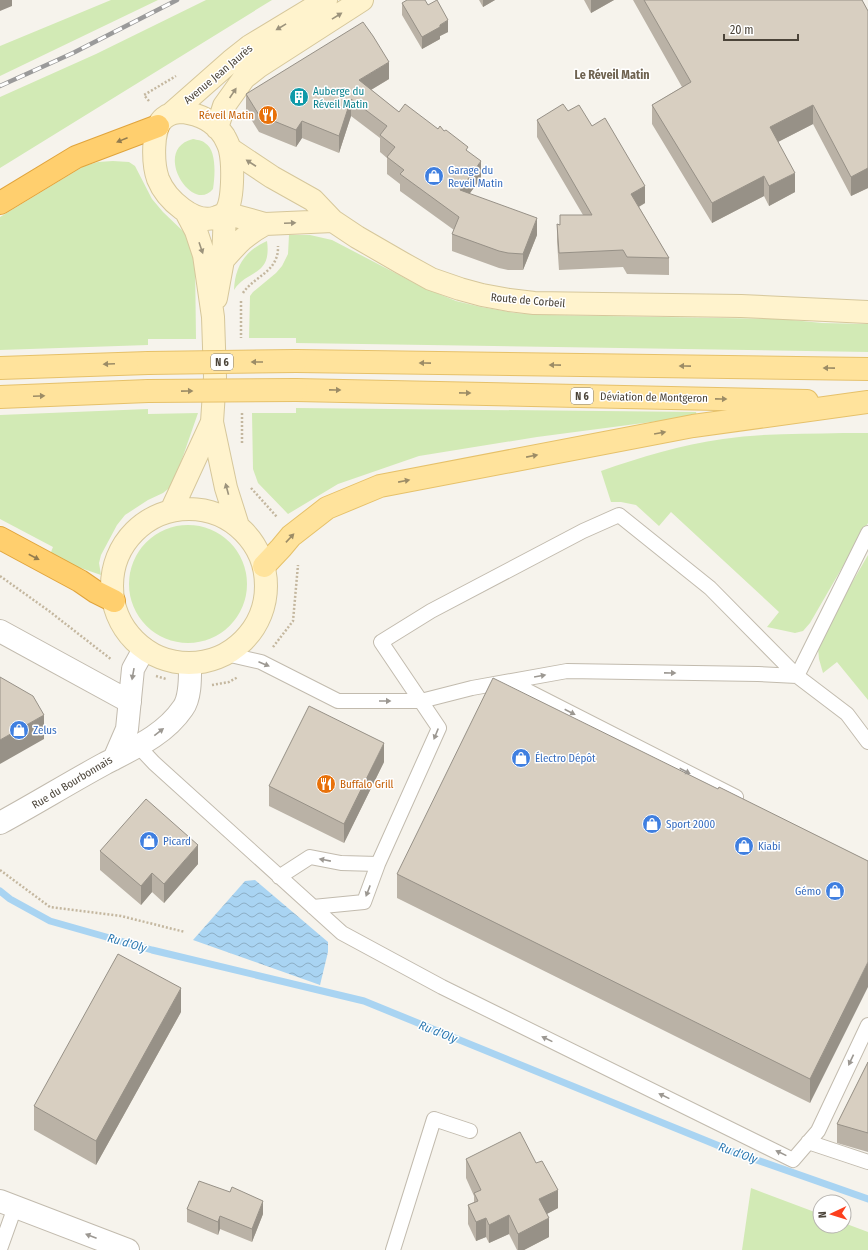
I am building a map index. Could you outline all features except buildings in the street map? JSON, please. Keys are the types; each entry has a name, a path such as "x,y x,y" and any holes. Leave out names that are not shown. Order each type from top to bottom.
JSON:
{"highway":[{"path":"0,203 76,157 165,119"},
{"path":"0,538 114,601"}],"main road":[{"name":"Avenue Jean Jaurès","path":"165,119 231,60 250,46 326,0"},
{"path":"217,128 224,106 244,78 258,67 362,0"},
{"path":"213,317 223,260 225,213 231,194 232,169 230,150 224,137 207,119 196,114 183,112 165,119 154,144 158,178 165,191 186,212 196,231 204,255 213,317 215,377 212,422 226,488 238,526"},
{"name":"Route de Corbeil","path":"230,150 272,177 313,200 333,221 402,264 431,278 460,289 482,295 509,300 554,303 776,307 868,312"},
{"path":"186,212 207,219 217,218 225,213 265,224 333,221"},
{"path":"223,260 250,232 265,224"},
{"name":"N 6","path":"0,368 148,363 296,361 868,369"},
{"name":"Déviation de Montgeron","path":"0,397 148,391 296,390 868,402"},
{"path":"264,566 291,536 327,508 380,486 692,426 868,402"},
{"path":"171,511 212,422"},
{"path":"194,509 206,511 228,519 238,526 254,544 264,566 266,586 263,607 255,626 242,642 226,654 209,661 190,663 174,662 144,649 130,636 120,619 114,601 112,578 118,555 131,535 149,520 171,511 194,509"}],"street":[{"path":"0,631 130,702"},
{"name":"Rue du Bourbonnais","path":"0,824 114,759 127,729 134,669 144,649"},
{"path":"114,759 139,747 171,722 184,707 190,686 190,663"},
{"path":"8,1204 128,1250"}],"lane":[{"path":"313,907 364,902 378,864 439,728 381,642 430,611 584,531 619,515 710,588 797,676 847,714 868,742"},
{"path":"797,676 868,533"},
{"path":"226,654 261,662 338,701 421,700 472,688 567,671 797,676"},
{"path":"510,682 749,804"},
{"path":"139,747 154,763 342,933 442,987 793,1160 818,1131 868,1025"},
{"path":"280,877 310,857 341,863 378,864"},
{"path":"393,1250 434,1119 470,1131"},
{"path":"808,1142 868,1162"},
{"path":"0,1249 8,1204"}],"path":[{"path":"241,342 241,298 243,291 265,274 272,265 277,254 278,245"},
{"path":"242,406 242,445"},
{"path":"0,576 50,611 116,663 190,686 218,685 229,682 249,671 261,662 293,621 298,565 298,545 267,504 249,485"},
{"path":"0,870 50,907 121,916 185,932"}],"green space":[{"path":"111,0 158,0 0,76 0,46"},
{"path":"206,0 272,0 0,168 0,97 96,54"},
{"path":"193,139 202,141 209,146 212,151 215,171 213,189 204,195 195,194 186,187 179,178 175,166 175,155 181,145"},
{"path":"98,162 129,162 135,166 152,199 187,235 195,261 196,339 148,339 148,345 0,350 0,217 84,166"},
{"path":"289,235 310,235 332,240 422,287 456,301 481,307 515,313 548,315 782,319 822,323 868,324 868,352 296,343 296,338 249,338 250,296 282,266 288,254"},
{"path":"267,241 268,253 266,261 262,267 239,283 234,290 236,274 243,260 259,245"},
{"path":"296,408 696,412 697,416 537,437 419,456 338,484 288,514 258,483 253,469 252,413 296,413"},
{"path":"148,409 148,414 198,413 173,485 163,493 148,500 125,515 117,525 101,555 99,563 101,575 75,566 52,554 51,552 53,547 0,519 0,415"},
{"path":"868,433 868,523 810,623 803,631 795,633 767,627 779,612 671,512 659,526 636,505 611,502 601,471 661,452 723,439 768,435"},
{"path":"188,525 211,529 230,542 243,561 247,584 243,607 230,626 211,639 188,643 165,639 146,626 133,607 129,584 133,561 146,542 165,529"},
{"path":"868,555 868,700 837,662 823,673 818,648 824,631"},
{"path":"751,1188 812,1211 812,1234 852,1234 852,1226 868,1232 868,1250 742,1250"}],"water":[{"path":"255,880 328,942 328,952 320,985 193,940 245,881"}],"waterway":[{"name":"Ru d'Oly","path":"0,891 10,899 50,921 152,950 364,1001 734,1152 868,1199"}],"railway":[{"path":"0,86 73,53 177,0"}],"place":[{"name":"Auberge du Réveil Matin","path":"299,97"},
{"name":"Réveil Matin","path":"268,115"},
{"name":"Garage du Reveil Matin","path":"434,176"},
{"name":"Zelus","path":"19,730"},
{"name":"Électro Dépôt","path":"521,758"},
{"name":"Buffalo Grill","path":"326,784"},
{"name":"Sport 2000","path":"652,824"},
{"name":"Picard","path":"149,841"},
{"name":"Kiabi","path":"744,846"},
{"name":"Gémo","path":"835,891"}],"district":[{"name":"Le Réveil Matin","path":"612,75"}]}
